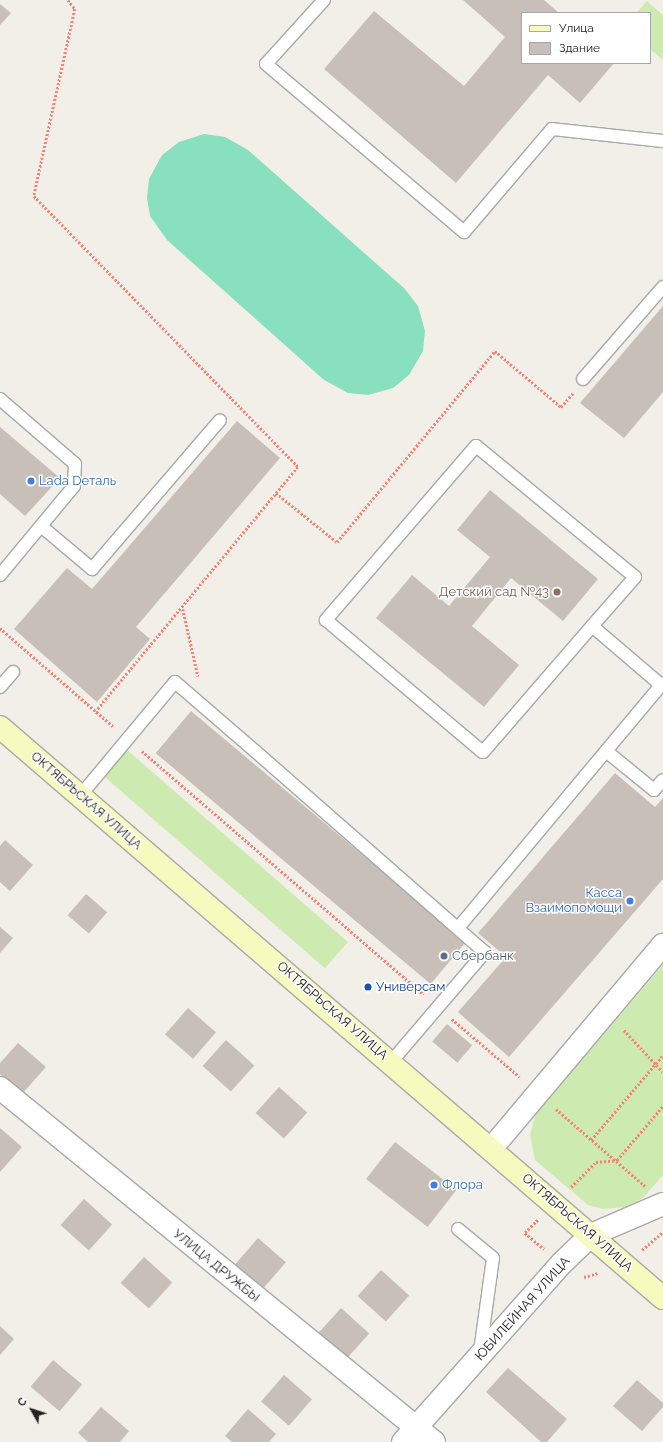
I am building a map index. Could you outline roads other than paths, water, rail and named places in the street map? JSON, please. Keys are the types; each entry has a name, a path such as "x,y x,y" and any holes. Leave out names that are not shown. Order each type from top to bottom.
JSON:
{"street":[{"name":"ОКТЯБРЬСКАЯ УЛИЦА","path":"0,727 491,1148 663,1298"},
{"path":"491,1148 663,945"},
{"name":"УЛИЦА ДРУЖБЫ","path":"0,1088 257,1300 410,1434 434,1442"},
{"name":"ЮБИЛЕЙНАЯ УЛИЦА","path":"410,1434 562,1264 591,1235 656,1196"}],"lane":[{"path":"324,0 266,64 464,232 552,129 663,141"},
{"path":"583,379 663,287"},
{"path":"0,399 75,464 74,486 0,575"},
{"path":"41,526 92,569 220,420"},
{"path":"476,446 634,577 592,626 483,752 326,620 476,446"},
{"path":"458,928 662,684 592,626"},
{"path":"0,687 13,672"},
{"path":"80,796 175,682 486,952 391,1062"},
{"path":"606,751 654,790 663,780"},
{"path":"458,1229 493,1258 479,1357"}],"place":[{"name":"Lada Dеталь","path":"31,481"},
{"name":"Детский сад №43","path":"557,592"},
{"name":"Касса Взаимопомощи","path":"630,901"},
{"name":"Сбербанк","path":"444,956"},
{"name":"Универсам","path":"368,987"},
{"name":"Флора","path":"434,1185"}]}
